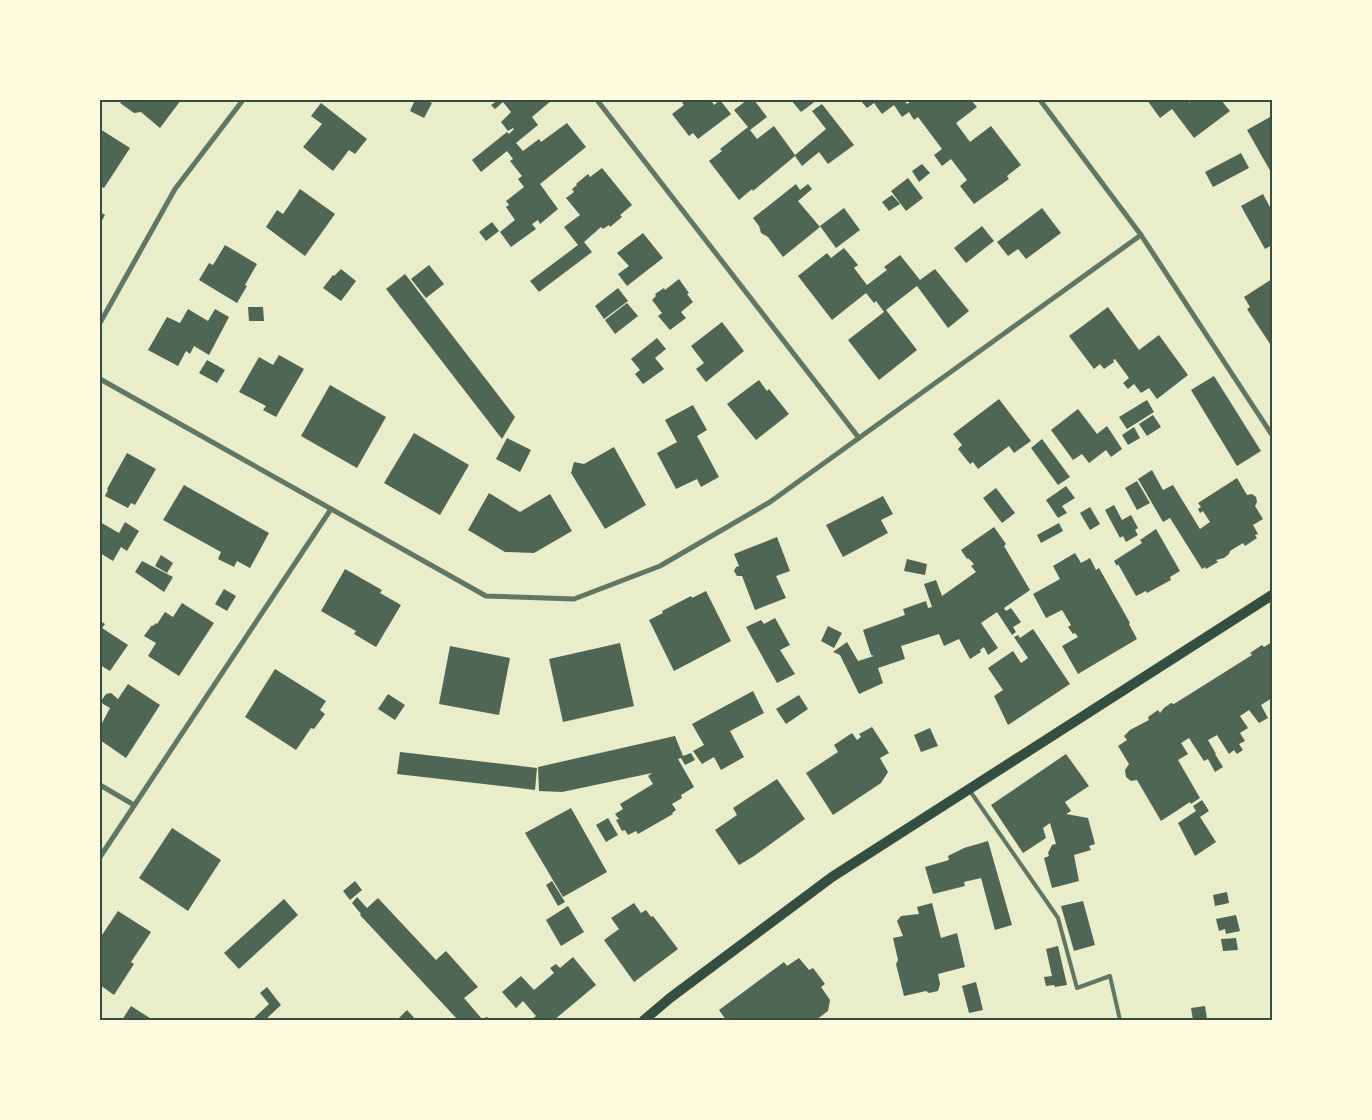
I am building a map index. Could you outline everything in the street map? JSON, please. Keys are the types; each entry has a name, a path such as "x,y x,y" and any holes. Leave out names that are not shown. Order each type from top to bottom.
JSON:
{"main road":[{"path":"644,1020 670,998 832,877 1272,595"}],"street":[{"path":"100,323 175,189 243,100"},
{"path":"597,100 858,438"},
{"path":"1040,100 1141,235 1272,435"},
{"path":"100,379 486,596 574,600 660,566 770,502 1141,235"},
{"path":"100,857 331,508"},
{"path":"100,785 134,805"}],"lane":[{"path":"969,789 1058,918 1078,988 1110,976 1120,1020"}],"building":[{"path":"123,100 181,100 160,128 141,112 134,113 120,103"},
{"path":"415,100 426,100 432,103 424,118 410,111"},
{"path":"498,100 552,100 532,117 538,125 516,143 523,151 539,139 541,142 567,123 586,147 540,184 558,209 540,224 538,220 532,224 536,229 511,247 500,232 515,220 506,207 509,205 506,201 524,187 518,179 522,176 510,161 513,159 507,151 481,172 472,160 507,132 509,134 514,129 508,131 501,122 511,112 503,102 495,109 491,105"},
{"path":"686,100 711,100 714,105 720,100 731,114 698,139 693,133 689,136 672,114 684,105 682,103"},
{"path":"747,100 754,100 767,117 750,130 757,139 774,126 795,155 826,129 812,111 822,104 854,145 828,164 819,152 802,166 795,156 753,191 752,189 739,200 709,161 722,151 720,149 748,127 734,110"},
{"path":"791,100 817,100 801,112"},
{"path":"860,100 904,100 907,104 913,100 971,100 977,107 956,123 970,142 991,126 1021,165 1007,176 1009,179 974,204 960,186 967,180 951,159 942,166 934,155 942,149 918,117 914,120 909,112 902,117 894,105 882,114 874,103 867,108"},
{"path":"1147,100 1190,100 1189,103 1193,100 1221,100 1230,111 1194,138 1172,109 1160,118"},
{"path":"321,103 367,139 355,154 349,150 333,171 303,147 322,124 311,116"},
{"path":"1270,117 1272,121 1272,174 1247,130"},
{"path":"100,129 130,148 104,188 100,186"},
{"path":"1241,153 1249,168 1213,187 1205,172"},
{"path":"922,164 930,173 919,182 912,171"},
{"path":"602,168 632,205 610,227 609,225 603,229 601,227 584,242 592,252 539,292 530,281 578,245 564,227 580,215 566,198 574,192 572,189 576,184 588,174 590,177"},
{"path":"908,178 923,198 906,211 891,191"},
{"path":"796,184 800,190 808,184 812,189 798,201 820,227 783,257 768,237 761,233 759,226 753,218"},
{"path":"300,189 335,214 305,256 266,227 277,210 283,214"},
{"path":"1263,194 1272,211 1272,245 1265,249 1241,206"},
{"path":"892,195 900,204 889,211 882,202"},
{"path":"844,208 860,230 836,248 820,226"},
{"path":"1042,208 1061,233 1026,259 1018,249 1008,256 997,242"},
{"path":"100,212 105,215 100,224"},
{"path":"492,222 499,231 486,241 479,232"},
{"path":"982,226 994,241 966,263 954,248"},
{"path":"643,233 663,258 627,286 618,274 629,266 617,253"},
{"path":"225,245 257,264 237,303 199,280 209,263 213,265"},
{"path":"844,248 858,265 854,268 867,285 887,270 884,267 900,255 920,280 935,269 969,311 948,328 917,286 886,310 917,350 879,380 848,340 884,312 876,301 874,303 866,293 832,320 798,276 827,253 831,258"},
{"path":"429,265 444,284 426,298 411,279"},
{"path":"341,269 356,281 341,301 323,288 333,275"},
{"path":"405,274 515,417 502,439 386,289"},
{"path":"679,279 693,302 681,312 686,318 670,330 658,316 662,313 652,300 656,296 655,294 664,288 665,290"},
{"path":"1272,279 1272,347 1247,309 1250,307 1244,297"},
{"path":"618,288 628,301 604,319 595,306"},
{"path":"627,303 638,316 615,334 605,320"},
{"path":"248,307 263,307 264,321 249,321"},
{"path":"1108,307 1139,350 1159,335 1188,375 1157,399 1149,388 1141,393 1134,384 1128,389 1123,383 1129,378 1115,359 1113,360 1114,362 1104,369 1100,364 1094,369 1069,336"},
{"path":"188,309 208,321 215,309 229,317 209,355 194,346 190,354 186,351 178,366 148,350 167,317 180,323"},
{"path":"722,322 744,351 706,382 696,369 704,363 691,346"},
{"path":"657,338 666,349 655,358 664,369 643,384 635,374 640,370 631,359"},
{"path":"279,355 304,369 276,417 263,410 266,406 239,392 259,357 273,365"},
{"path":"207,360 225,370 217,383 199,373"},
{"path":"1214,376 1261,451 1237,466 1191,390"},
{"path":"759,380 767,391 769,389 789,414 756,440 727,404"},
{"path":"330,385 386,417 357,468 301,436"},
{"path":"999,399 1031,441 1014,453 1009,446 978,469 973,462 970,464 958,449 962,445 953,434"},
{"path":"1147,400 1154,412 1127,429 1119,417"},
{"path":"693,405 707,430 697,436 719,477 701,487 697,479 676,489 657,453 677,442 665,420"},
{"path":"1078,409 1097,434 1107,426 1122,449 1111,457 1106,450 1089,463 1082,454 1073,460 1051,430"},
{"path":"1153,415 1161,427 1147,436 1139,424"},
{"path":"1134,427 1140,438 1128,445 1122,435"},
{"path":"414,433 469,465 440,515 384,483"},
{"path":"507,438 531,450 520,472 496,459"},
{"path":"1042,439 1070,477 1058,485 1031,448"},
{"path":"614,447 646,505 605,529 571,473 574,462 584,464"},
{"path":"127,453 156,469 135,505 131,503 128,508 105,496"},
{"path":"1152,470 1163,490 1173,485 1200,529 1210,522 1203,511 1200,513 1198,509 1201,507 1198,503 1237,478 1247,495 1252,494 1256,497 1257,502 1255,506 1263,519 1253,525 1258,534 1255,535 1257,538 1245,546 1243,543 1230,551 1224,558 1216,560 1218,562 1206,569 1205,567 1202,569 1170,518 1163,522 1138,479"},
{"path":"1137,481 1150,503 1137,510 1125,488"},
{"path":"184,485 269,533 250,568 237,561 234,567 218,559 221,552 163,520"},
{"path":"1066,486 1075,498 1062,506 1067,513 1058,518 1046,500"},
{"path":"996,488 1015,513 1002,523 983,498"},
{"path":"489,493 520,512 550,494 572,531 534,553 505,552 468,530"},
{"path":"883,496 893,514 881,520 888,533 843,557 826,525"},
{"path":"1114,505 1122,520 1131,515 1138,528 1135,530 1138,535 1126,542 1123,536 1120,538 1105,510"},
{"path":"1090,507 1100,524 1090,530 1080,513"},
{"path":"100,522 119,533 125,522 139,531 127,551 121,547 113,561 100,553"},
{"path":"1059,523 1063,531 1041,543 1037,535"},
{"path":"994,527 1006,544 1004,546 1030,590 1004,608 1006,611 1011,608 1021,622 1013,627 1016,632 1012,635 997,612 981,623 998,648 988,655 984,647 980,650 981,652 970,659 959,639 944,646 939,634 901,646 905,659 878,668 883,683 859,694 840,655 833,652 847,642 858,661 874,656 871,655 863,630 905,615 903,609 926,601 928,608 932,607 924,584 936,580 942,596 976,572 971,566 974,564 967,559 961,550"},
{"path":"1156,529 1180,571 1170,577 1171,580 1147,593 1146,591 1136,596 1118,564 1117,566 1114,561 1142,543 1140,540"},
{"path":"777,537 790,571 776,576 786,598 755,610 742,576 737,576 734,571 739,566 734,554"},
{"path":"1075,553 1081,563 1090,558 1096,570 1099,568 1137,639 1078,674 1062,646 1078,637 1068,627 1071,625 1062,610 1046,618 1033,594 1060,579 1053,566"},
{"path":"161,555 173,563 167,573 155,566"},
{"path":"907,559 927,564 925,575 904,571"},
{"path":"142,561 173,577 164,592 135,572"},
{"path":"345,569 382,590 380,593 401,605 376,647 354,634 356,631 321,611"},
{"path":"224,589 236,596 227,611 215,604"},
{"path":"706,591 731,641 674,671 649,620 691,596 692,598"},
{"path":"182,603 214,623 179,676 148,656 156,643 144,636 152,625 157,624 165,612 173,617"},
{"path":"775,618 790,645 780,650 795,674 777,683 746,627 761,620 764,624"},
{"path":"100,621 105,624 102,628 128,645 110,671 100,665"},
{"path":"828,626 842,633 834,648 821,641"},
{"path":"1033,629 1070,684 1008,725 994,696 1003,690 988,668 1013,651 1021,663 1028,658 1014,637 1018,635 1020,638"},
{"path":"1272,642 1272,698 1261,705 1268,718 1259,723 1249,710 1240,716 1248,728 1240,733 1245,741 1239,744 1243,750 1237,754 1234,750 1229,754 1217,735 1208,740 1223,767 1215,772 1208,759 1204,761 1189,738 1181,743 1188,754 1178,760 1200,798 1191,804 1190,802 1161,821 1137,780 1131,781 1126,777 1125,770 1129,764 1118,746 1127,740 1124,736 1130,730 1149,720 1148,717 1158,710 1160,713 1171,703 1174,704 1252,655 1250,653 1262,645 1264,647"},
{"path":"620,643 634,706 563,722 549,659"},
{"path":"450,646 510,658 499,715 439,704"},
{"path":"275,669 326,701 320,710 325,714 314,729 311,728 296,750 245,717"},
{"path":"128,684 160,705 126,758 100,740 100,727 110,708 101,701 106,694 111,693 118,699"},
{"path":"753,691 764,713 730,731 744,757 721,770 714,757 702,764 693,751 704,745 692,724"},
{"path":"388,694 405,705 395,720 378,709"},
{"path":"799,695 808,709 786,724 776,709"},
{"path":"872,727 889,753 880,758 888,772 881,783 833,815 806,773 838,752 834,745 852,733 857,740 861,737 859,734"},
{"path":"930,728 938,746 921,752 914,735"},
{"path":"675,736 683,756 691,753 695,760 685,765 681,758 678,759 694,787 681,795 682,798 672,804 676,810 673,814 638,834 636,831 628,835 625,830 622,831 616,820 619,819 615,814 623,809 620,804 653,784 648,776 652,773 562,792 539,791 538,767"},
{"path":"400,752 537,768 535,790 397,774"},
{"path":"1066,754 1089,786 1065,802 1071,811 1066,814 1088,818 1095,844 1089,846 1091,850 1074,855 1079,881 1052,888 1044,858 1049,856 1048,853 1052,845 1056,844 1050,823 1043,828 1046,838 1023,853 991,805"},
{"path":"777,779 805,819 739,865 715,830 737,815 733,808"},
{"path":"1202,800 1209,811 1200,817 1216,842 1195,856 1178,823 1196,811 1193,806"},
{"path":"571,808 607,872 563,897 525,833"},
{"path":"608,818 618,835 606,842 596,825"},
{"path":"172,828 221,860 188,911 139,878"},
{"path":"988,841 1012,925 995,930 981,878 964,882 965,886 933,894 925,867 949,860 948,856 964,848"},
{"path":"355,881 362,890 350,900 343,891"},
{"path":"552,881 565,902 558,906 546,885"},
{"path":"1227,892 1229,903 1215,906 1213,895"},
{"path":"357,897 367,908 378,898 436,960 446,951 478,987 464,998 482,1019 487,1017 491,1020 458,1020 360,915 352,903"},
{"path":"284,899 298,915 239,969 224,953"},
{"path":"1083,901 1095,945 1074,951 1061,906"},
{"path":"634,903 641,913 646,910 651,917 653,916 678,949 634,982 604,940 619,929 611,918"},
{"path":"932,903 941,938 957,933 965,967 938,974 940,984 938,991 929,993 926,991 904,996 896,964 898,960 893,938 903,936 897,921 901,916 919,914 917,907"},
{"path":"568,906 584,932 561,946 546,920"},
{"path":"118,911 151,932 131,962 134,964 114,995 100,985 100,938"},
{"path":"1236,915 1240,931 1226,934 1225,929 1219,931 1216,919"},
{"path":"1236,938 1238,950 1223,951 1221,939"},
{"path":"1058,946 1067,985 1046,986 1044,977 1052,976 1046,949"},
{"path":"573,957 596,985 554,1020 531,1020 536,1016 523,1001 516,1008 502,992 521,976 534,990 554,973 550,968 556,964 560,968"},
{"path":"799,958 809,970 813,968 825,984 821,987 830,1000 828,1011 816,1020 726,1020 719,1010 784,962 787,966"},
{"path":"976,982 983,1010 969,1013 962,986"},
{"path":"267,987 281,1005 265,1020 252,1020 269,1004 260,993"},
{"path":"131,1006 153,1020 122,1020"},
{"path":"1205,1006 1207,1019 1193,1020 1191,1008"},
{"path":"407,1010 416,1020 397,1020"}]}
